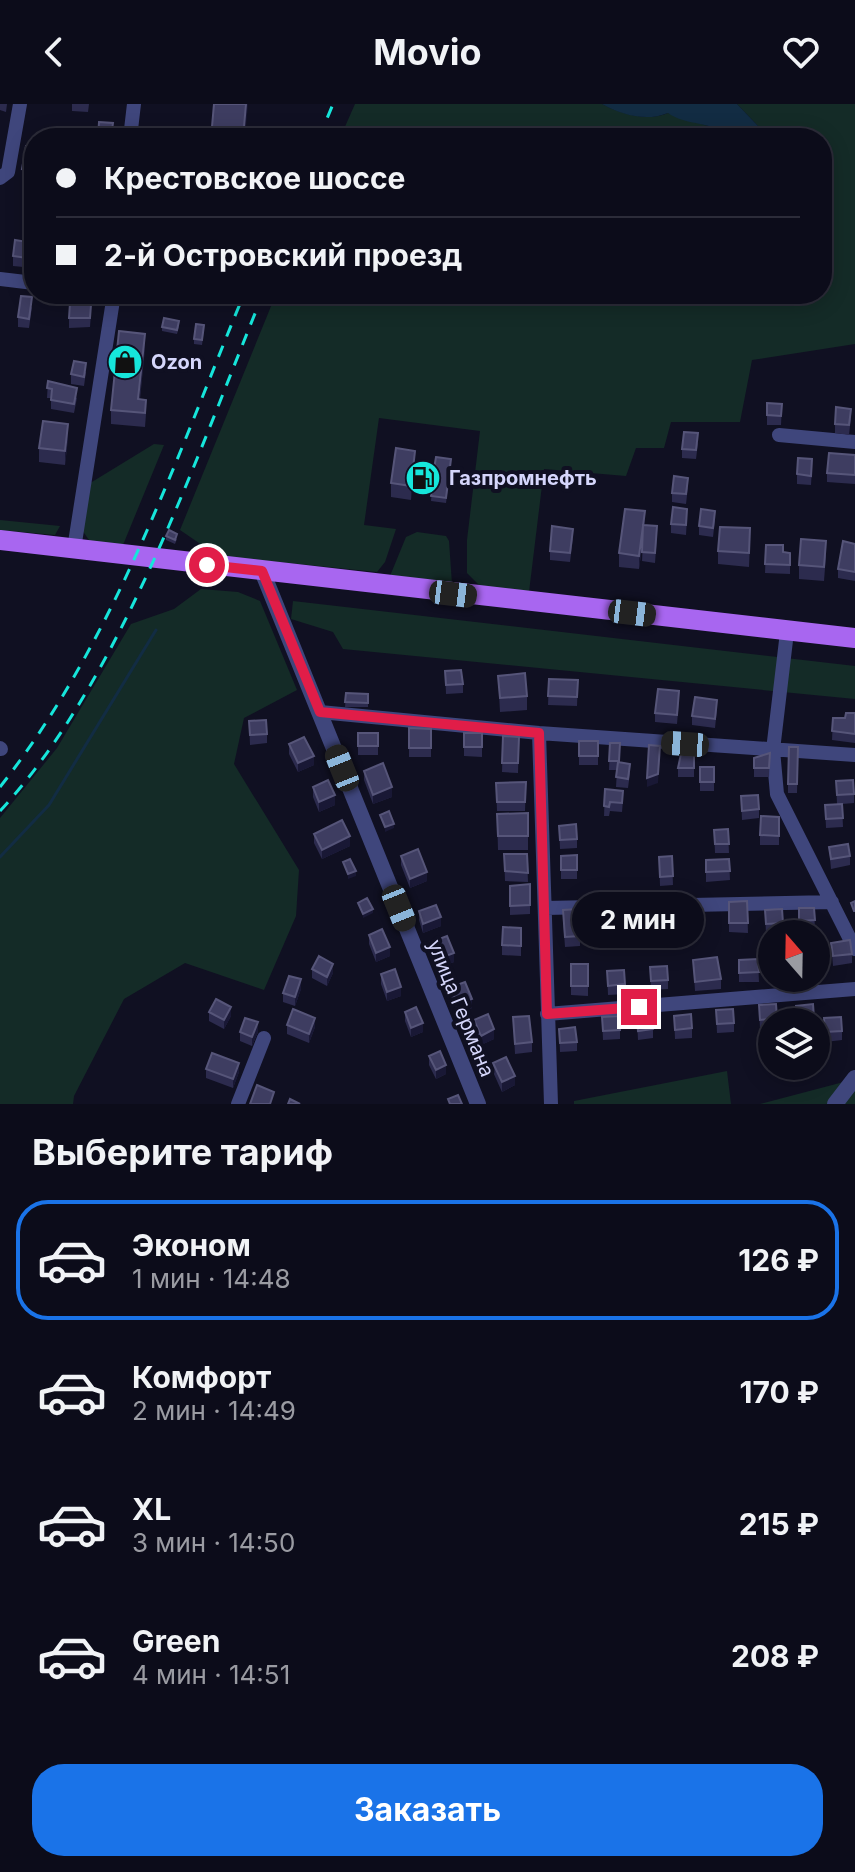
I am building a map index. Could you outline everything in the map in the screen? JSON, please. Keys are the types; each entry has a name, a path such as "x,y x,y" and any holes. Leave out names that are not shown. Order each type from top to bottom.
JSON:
{"main road":[{"path":"0,540 855,638"}],"street":[{"path":"0,178 8,172 20,104"},
{"path":"131,128 134,104"},
{"path":"0,279 24,282"},
{"path":"74,549 112,304"},
{"path":"779,435 855,442"},
{"name":"улица Германа","path":"262,571 478,1104"},
{"path":"787,632 773,750 777,794 855,949"},
{"path":"320,712 539,733 855,755"},
{"path":"539,733 551,1104"},
{"path":"545,908 832,902"},
{"path":"547,1014 855,989"},
{"path":"238,1104 264,1038"},
{"path":"835,1104 855,1078"}],"green space":[{"path":"355,104 602,104 635,116 652,117 668,113 714,128 344,128"},
{"path":"737,104 855,104 855,344 752,360 740,422 671,422 664,448 636,448 626,476 544,469 529,592 480,586 467,573 467,540 480,431 379,418 364,525 396,529 385,562 377,572 218,556 180,530 272,304 832,304 832,128 758,126"},
{"path":"154,444 164,445 123,545 91,543 80,527 87,485"},
{"path":"0,520 60,526 55,535 0,530"},
{"path":"417,532 446,536 452,584 390,576 406,537"},
{"path":"201,589 238,592 260,601 297,690 244,718 234,764 299,870 296,916 264,990 185,963 124,999 74,1096 73,1104 0,1104 0,818 57,748 131,624 174,609"},
{"path":"293,601 855,666 855,699 343,649 333,632 291,619"},
{"path":"727,1071 731,1104 574,1104 574,1101"},
{"path":"855,1079 855,1104 760,1104"}],"water":[{"path":"602,104 737,104 758,128 713,128 668,113 651,117 618,111"}],"building":[{"path":"214,104 246,104 244,128 212,128"},
{"path":"99,122 113,123 112,128 99,128"},
{"path":"15,240 24,241 24,258 13,256"},
{"path":"21,296 24,296 24,304 31,304 29,319 18,317"},
{"path":"70,304 91,305 90,318 69,318"},
{"path":"164,318 179,321 177,330 162,327"},
{"path":"196,324 204,325 202,340 194,339"},
{"path":"119,331 145,334 138,399 146,400 145,413 111,410"},
{"path":"74,361 86,363 84,377 71,374"},
{"path":"48,381 77,388 74,404 51,400 52,389 47,388"},
{"path":"767,403 782,404 781,416 767,415"},
{"path":"836,407 851,409 849,425 835,424"},
{"path":"43,421 68,424 65,451 39,448"},
{"path":"684,432 698,433 696,450 682,449"},
{"path":"396,448 415,451 411,486 391,483"},
{"path":"829,453 855,455 855,475 827,473"},
{"path":"436,457 451,459 446,498 431,496 433,484 412,482 414,467 434,469"},
{"path":"798,458 812,459 811,476 797,474"},
{"path":"674,476 688,478 686,494 672,493"},
{"path":"673,507 687,509 686,525 671,524"},
{"path":"625,509 645,511 639,556 619,553"},
{"path":"701,509 715,511 713,528 699,526"},
{"path":"643,525 657,526 655,553 642,552"},
{"path":"552,526 573,529 570,553 550,551"},
{"path":"720,527 750,528 749,553 718,551"},
{"path":"169,530 177,534 175,540 166,536"},
{"path":"801,539 826,541 824,567 799,565"},
{"path":"843,541 855,544 855,572 838,569"},
{"path":"766,545 783,545 783,552 790,553 790,565 765,564"},
{"path":"461,670 463,684 446,685 445,671"},
{"path":"525,673 527,696 500,698 498,676"},
{"path":"549,679 578,680 577,697 548,696"},
{"path":"658,689 679,691 677,715 655,713"},
{"path":"346,693 368,694 368,703 345,702"},
{"path":"695,697 717,700 715,719 692,716"},
{"path":"846,713 855,713 855,734 832,731 833,718 845,718"},
{"path":"266,720 267,734 250,735 249,721"},
{"path":"409,728 431,729 431,748 409,748"},
{"path":"358,733 378,733 378,746 358,746"},
{"path":"464,733 482,733 482,747 464,747"},
{"path":"503,736 519,737 518,763 502,763"},
{"path":"304,737 314,756 298,763 289,744"},
{"path":"579,741 598,741 598,756 579,756"},
{"path":"610,743 620,743 619,761 609,761"},
{"path":"649,745 660,746 658,774 647,778"},
{"path":"789,747 798,747 797,784 788,784"},
{"path":"682,749 694,749 694,768 678,768"},
{"path":"770,753 769,768 754,768 754,758"},
{"path":"618,762 630,764 628,779 616,777"},
{"path":"383,763 392,787 373,795 364,771"},
{"path":"700,767 714,767 714,782 700,782"},
{"path":"328,780 335,795 319,802 313,787"},
{"path":"853,780 854,794 837,795 836,781"},
{"path":"526,782 525,802 497,802 496,783"},
{"path":"605,789 623,791 622,803 610,802 609,807 604,806"},
{"path":"758,795 759,809 742,811 741,796"},
{"path":"842,804 843,818 826,819 825,805"},
{"path":"389,811 394,824 385,827 380,815"},
{"path":"528,813 528,836 498,836 497,814"},
{"path":"761,816 779,817 779,836 760,835"},
{"path":"342,820 350,836 322,850 314,834"},
{"path":"576,824 577,839 560,840 559,826"},
{"path":"728,829 729,844 715,844 714,830"},
{"path":"848,844 850,856 831,859 829,847"},
{"path":"418,849 427,872 410,879 401,856"},
{"path":"504,854 527,854 528,873 505,871"},
{"path":"577,855 577,870 561,870 561,856"},
{"path":"672,856 673,876 660,877 659,857"},
{"path":"350,859 356,871 348,874 343,862"},
{"path":"729,859 730,871 706,872 706,860"},
{"path":"530,884 530,905 510,906 510,886"},
{"path":"367,898 373,909 363,914 358,903"},
{"path":"619,899 620,928 596,929 595,900"},
{"path":"747,901 748,923 729,923 729,902"},
{"path":"436,905 441,917 423,924 419,911"},
{"path":"799,908 814,908 815,920 799,920"},
{"path":"578,909 580,936 565,937 563,910"},
{"path":"782,909 783,920 766,920 765,910"},
{"path":"650,911 661,914 658,926 647,923"},
{"path":"686,911 699,911 699,925 686,925"},
{"path":"503,927 521,928 521,946 502,945"},
{"path":"382,929 390,947 376,953 369,935"},
{"path":"447,936 454,953 438,959 431,942"},
{"path":"850,940 852,954 833,956 831,943"},
{"path":"319,956 333,964 327,977 312,969"},
{"path":"717,957 721,979 695,982 693,960"},
{"path":"758,959 758,972 739,973 739,960"},
{"path":"571,964 588,964 588,986 571,986"},
{"path":"667,966 668,980 651,981 650,967"},
{"path":"395,969 401,987 387,992 381,974"},
{"path":"624,970 625,984 608,986 607,971"},
{"path":"289,976 301,979 295,997 283,993"},
{"path":"465,982 472,999 457,1004 451,987"},
{"path":"216,999 231,1007 224,1020 209,1012"},
{"path":"776,1004 776,1008 759,1008 759,1005"},
{"path":"813,1004 813,1008 796,1008"},
{"path":"416,1007 423,1023 411,1028 405,1012"},
{"path":"293,1009 315,1018 309,1034 287,1025"},
{"path":"733,1009 734,1023 717,1024 716,1010"},
{"path":"488,1014 494,1029 481,1036 474,1020"},
{"path":"691,1014 692,1028 675,1030 674,1016"},
{"path":"529,1016 532,1042 515,1044 513,1017"},
{"path":"619,1016 620,1030 603,1031 602,1017"},
{"path":"841,1017 842,1031 830,1032 830,1018"},
{"path":"245,1018 258,1022 252,1037 240,1032"},
{"path":"652,1019 653,1029 638,1031 637,1020"},
{"path":"575,1027 577,1042 560,1043 559,1029"},
{"path":"440,1051 446,1065 436,1070 429,1056"},
{"path":"212,1053 239,1063 233,1079 206,1069"},
{"path":"506,1057 515,1076 502,1082 493,1063"},
{"path":"257,1085 274,1092 270,1104 250,1104"},
{"path":"458,1095 462,1104 450,1104 448,1099"}],"waterway":[{"path":"0,857 49,805 156,630"}],"railway":[{"path":"323,128 333,104"},
{"path":"0,787 40,731 109,612 166,486 240,304"},
{"path":"0,811 43,758 83,698 118,633 182,496 259,304"}],"place":[{"name":"Ozon","path":"125,362"},
{"name":"Газпромнефть","path":"423,478"}],"route":[{"path":"207,565 262,571 320,712 539,733 547,1014 639,1007"}]}
